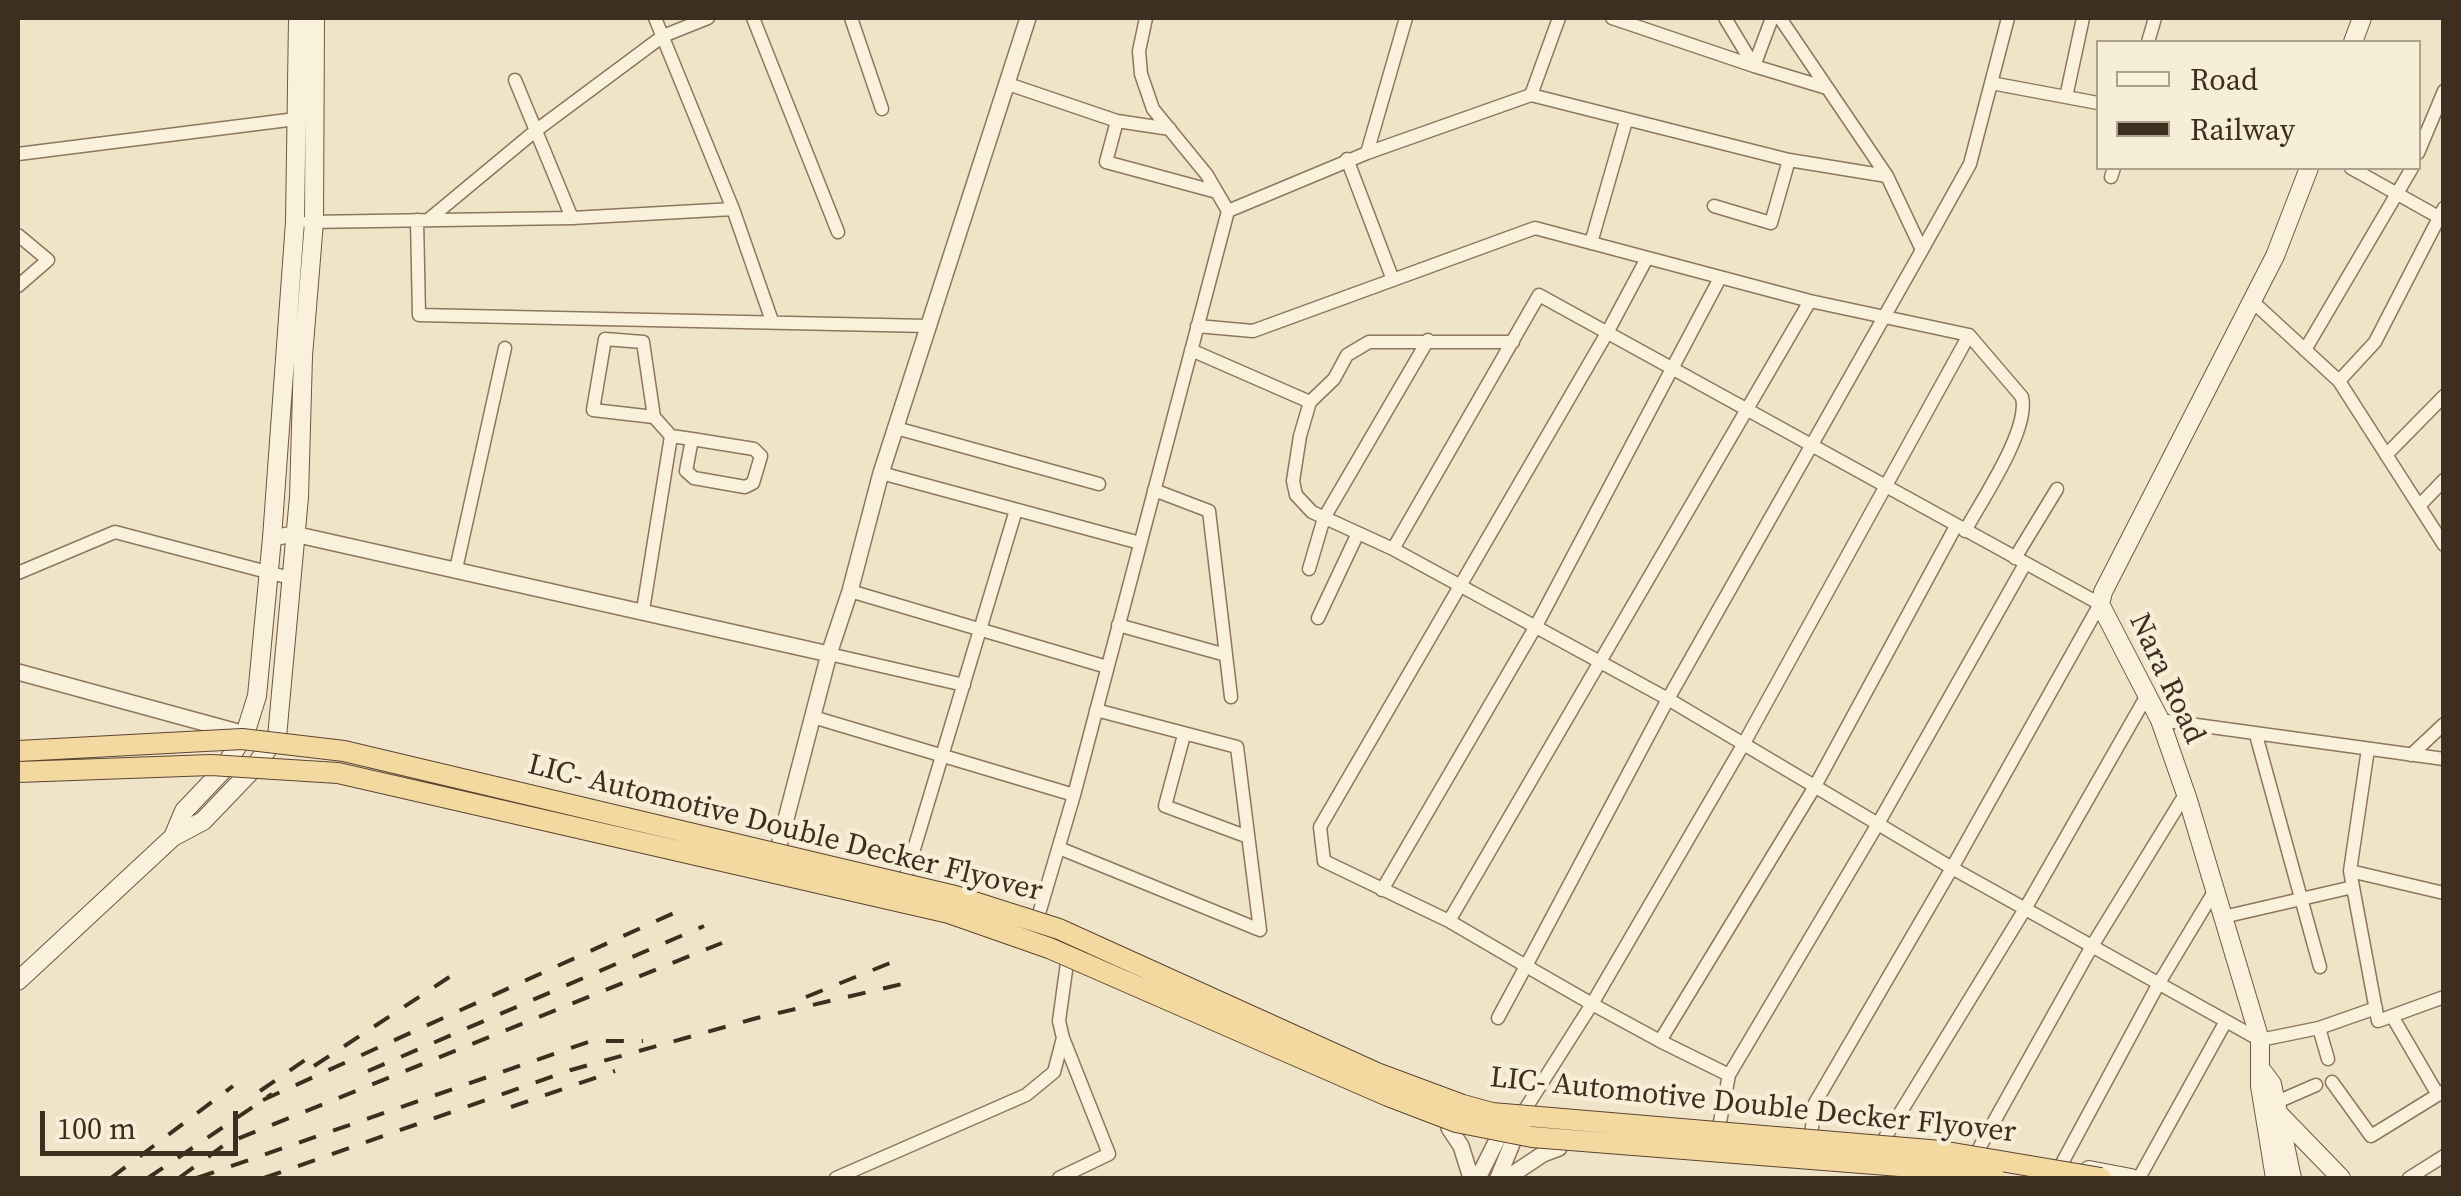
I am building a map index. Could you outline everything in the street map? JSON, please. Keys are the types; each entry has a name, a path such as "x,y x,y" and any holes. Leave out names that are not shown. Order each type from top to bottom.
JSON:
{"main road":[{"path":"173,837 184,811 221,772 245,734 257,696 305,222 296,118 298,18"},
{"path":"18,982 173,837 203,822 277,737 299,497 305,222 315,18"},
{"name":"Nara Road","path":"2263,1071 2260,1040 2186,794 2160,720 2100,604 2102,592 2276,256 2308,170"},
{"path":"18,748 245,734 347,744 958,891 1079,933 1362,1060 1438,1090 1503,1108 1883,1141 2062,1164 2131,1178"},
{"name":"LIC- Automotive Double Decker Flyover","path":"18,748 242,740 344,750 955,896 1059,929 1377,1074 1477,1109 1531,1118 1941,1151 2101,1178"},
{"name":"LIC- Automotive Double Decker Flyover","path":"18,776 211,765 338,773 962,917 1048,948 1388,1096 1474,1127 1532,1137 1938,1169 1994,1178"},
{"path":"18,776 250,772 337,780 948,919 1067,963 1449,1128 1559,1148 1931,1178"},
{"path":"2263,1071 2272,1084 2292,1178"},
{"path":"2263,1071 2260,1086 2275,1178"},
{"path":"2278,1108 2340,1178"}],"street":[{"path":"655,18 733,209 772,320"},
{"path":"422,220 663,36 708,18"},
{"path":"753,18 838,232"},
{"path":"851,18 882,110"},
{"path":"770,880 828,654 850,591 882,472 1028,18"},
{"path":"1038,917 1074,795 1228,210 1153,108 1141,74 1139,51 1146,18"},
{"path":"1367,153 1406,18"},
{"path":"1531,95 1559,18"},
{"path":"1612,18 1828,88"},
{"path":"1725,18 1754,66"},
{"path":"1754,66 1772,18"},
{"path":"1780,18 1887,176 1922,250"},
{"path":"1498,1018 1668,699 1970,164 2008,18"},
{"path":"2066,97 2083,18"},
{"path":"515,80 572,218"},
{"path":"1991,83 2096,103"},
{"path":"1008,84 1117,121 1170,129"},
{"path":"2421,146 2444,91"},
{"path":"1228,210 1347,159 1531,95 1789,160 1887,176"},
{"path":"18,154 296,118"},
{"path":"1117,121 1106,162 1217,192"},
{"path":"1591,243 1626,121"},
{"path":"1347,159 1392,280"},
{"path":"1714,206 1771,222 1789,160"},
{"path":"2339,381 2375,342 2442,215 2355,170"},
{"path":"2305,350 2411,170"},
{"path":"305,222 572,218 733,209"},
{"path":"422,220 419,314 928,326"},
{"path":"1197,326 1253,331 1534,228 1810,302 1968,335 2022,397 2024,406 2014,441 1960,528 1814,788 1660,1041"},
{"path":"18,235 48,260 18,286"},
{"path":"1646,258 1608,333 1320,827 1324,862 1449,921 1592,1004 1729,1075"},
{"path":"1382,890 1536,626 1720,278"},
{"path":"1393,548 1539,296 2100,604 1815,1103 1807,1167"},
{"path":"1449,921 1810,302"},
{"path":"2252,302 2339,381 2443,544"},
{"path":"1449,1128 1462,1146 1475,1178 1505,1141 1592,1004 1742,745 1968,335"},
{"path":"654,417 593,410 604,339 643,342 654,417 671,436 754,449 760,456 753,483 746,487 688,475 692,440"},
{"path":"1308,569 1324,518 1428,340"},
{"path":"1513,342 1370,342 1348,355 1334,379 1310,402 1293,481 1296,495 1312,512 1393,548 1668,699 1952,868 2260,1040 2319,1028 2376,1008"},
{"path":"456,569 505,348"},
{"path":"1191,350 1310,402"},
{"path":"2386,454 2444,396"},
{"path":"896,428 1099,484"},
{"path":"643,610 671,436"},
{"path":"882,472 1140,543"},
{"path":"2419,506 2444,480"},
{"path":"1719,1128 1729,1075 1879,822 2057,489"},
{"path":"1154,490 1208,510 1230,697"},
{"path":"906,879 940,753 1016,510"},
{"path":"18,573 116,532 290,578"},
{"path":"1318,618 1358,533"},
{"path":"272,538 294,534 964,685"},
{"path":"850,591 1107,667"},
{"path":"1118,625 1226,655"},
{"path":"18,672 245,734"},
{"path":"1883,1141 2025,909 2146,696"},
{"path":"1059,848 1260,930 1238,748 1096,710"},
{"path":"813,716 1074,795"},
{"path":"2160,720 2444,759"},
{"path":"2411,755 2444,724"},
{"path":"1184,735 1165,806 1248,837"},
{"path":"2256,736 2320,966"},
{"path":"2368,750 2350,870 2378,1021 2444,997"},
{"path":"1977,1152 2092,946 2186,794"},
{"path":"2350,870 2444,893"},
{"path":"2223,916 2353,887"},
{"path":"2062,1164 2159,983 2216,890"},
{"path":"1059,1178 1109,1154 1063,1038 1060,1021 1067,963"},
{"path":"2332,1082 2371,1136 2440,1093 2392,1016"},
{"path":"2139,1178 2226,1021"},
{"path":"2319,1028 2328,1059"},
{"path":"836,1178 863,1173 1026,1096 1054,1072 1063,1038"},
{"path":"2278,1108 2316,1085"},
{"path":"1498,1178 1505,1141 1503,1108"},
{"path":"1506,1178 1559,1148"},
{"path":"2409,1178 2444,1156"}],"railway":[{"path":"18,758 230,746 315,751 961,902 1060,936 1428,1100 1501,1118 1568,1127 1869,1147 1952,1156 2082,1178"},
{"path":"263,1100 687,907"},
{"path":"368,1071 704,926"},
{"path":"179,1178 227,1143 722,943"},
{"path":"806,997 900,959"},
{"path":"314,1066 454,974"},
{"path":"264,1178 571,1070 757,1018 915,981"},
{"path":"197,1178 591,1041 643,1041"},
{"path":"260,1091 308,1058"},
{"path":"511,1107 615,1071"},
{"path":"111,1178 233,1086"},
{"path":"148,1178 272,1094"}]}
